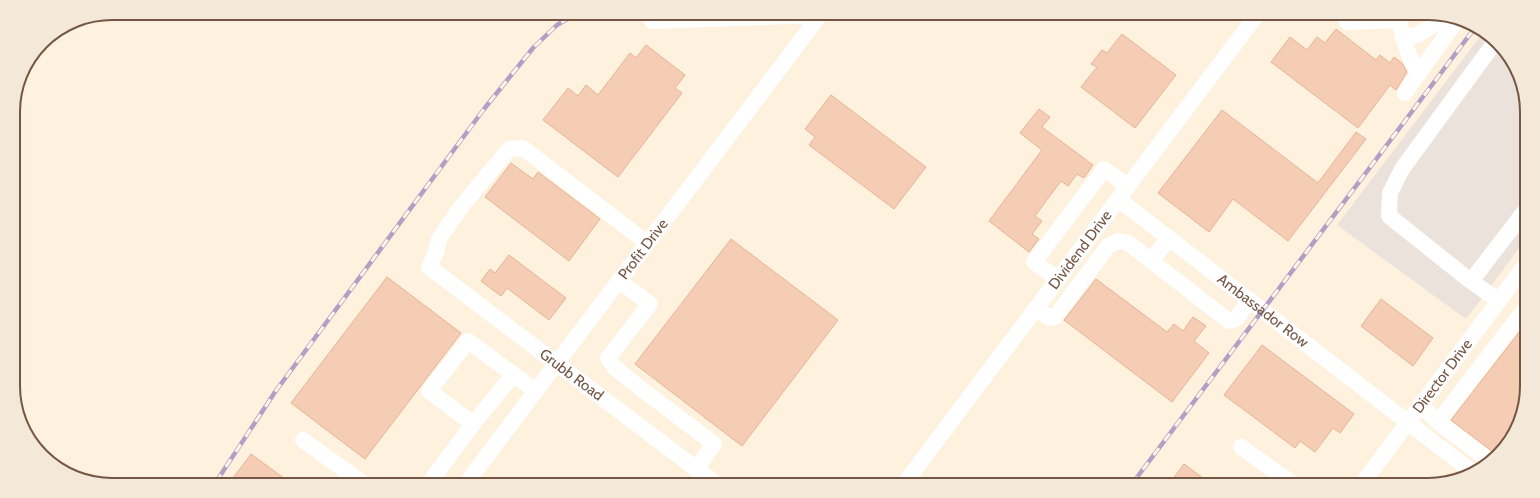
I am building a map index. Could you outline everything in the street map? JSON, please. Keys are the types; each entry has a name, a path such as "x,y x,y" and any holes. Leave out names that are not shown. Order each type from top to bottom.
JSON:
{"street":[{"path":"652,21 680,20"},
{"name":"Profit Drive","path":"470,478 815,20"},
{"name":"Dividend Drive","path":"908,478 1253,20"},
{"path":"1347,22 1372,20"},
{"path":"1398,20 1402,37 1418,74"},
{"path":"1402,37 1417,35 1440,21"},
{"path":"1405,94 1454,24"},
{"path":"1492,46 1402,169 1390,192 1389,216 1471,281 1499,301"},
{"name":"Grubb Road","path":"647,243 523,148 509,149 461,207 439,239 436,253 429,267 708,478"},
{"name":"Ambassador Row","path":"1058,279 1034,262 1104,169 1123,193 1169,238 1468,469"},
{"path":"1471,281 1520,217"},
{"path":"1092,234 1108,246"},
{"path":"1152,261 1169,238"},
{"path":"1036,308 1050,318 1055,317 1108,246 1118,241 1128,243 1230,321 1236,319 1250,300"},
{"name":"Director Drive","path":"1366,478 1520,275"},
{"path":"618,281 650,304 608,358 614,367 714,444 696,469"},
{"path":"1438,422 1520,315"},
{"path":"474,424 429,392 468,341 536,391"},
{"path":"433,478 513,374"},
{"path":"1420,405 1438,422 1485,458"},
{"path":"303,440 355,478"},
{"path":"1242,447 1285,478"}],"shaded area":[{"path":"1480,36 1484,39 1501,56 1508,66 1517,88 1520,106 1520,247 1466,319 1337,225"}],"building":[{"path":"1336,29 1376,60 1380,55 1390,63 1394,57 1402,63 1407,72 1396,90 1390,85 1358,128 1271,62 1290,37 1307,50 1317,37 1325,43"},
{"path":"1122,34 1176,75 1135,128 1081,87 1097,67 1091,64 1102,50 1107,53"},
{"path":"646,45 685,75 675,88 682,93 618,177 543,120 568,88 578,96 586,85 598,95 630,53 636,58"},
{"path":"831,95 926,167 894,209 809,145 815,137 805,129"},
{"path":"1039,109 1050,117 1042,127 1093,165 1084,178 1077,174 1068,186 1061,181 1035,216 1042,221 1032,234 1039,239 1029,252 989,221 1042,150 1020,133"},
{"path":"1222,110 1318,183 1356,132 1366,139 1288,241 1233,199 1209,232 1158,193"},
{"path":"511,163 533,179 538,172 600,219 569,261 485,197"},
{"path":"731,239 838,320 742,446 635,364"},
{"path":"509,255 566,298 549,320 507,288 501,296 481,281 490,269 495,273"},
{"path":"387,277 461,333 365,459 291,403"},
{"path":"1096,279 1167,332 1174,324 1183,331 1193,317 1206,326 1194,341 1209,353 1172,402 1064,320"},
{"path":"1381,299 1433,338 1413,366 1361,326"},
{"path":"1520,331 1519,398 1517,410 1505,437 1492,452 1451,420"},
{"path":"1262,345 1354,414 1340,433 1333,428 1315,452 1300,441 1295,448 1224,395"},
{"path":"251,454 284,478 233,478"},
{"path":"1184,464 1203,478 1174,478"}],"railway":[{"path":"219,478 275,392 484,109 533,48 557,25 566,20"},
{"path":"1137,478 1472,31"}]}
